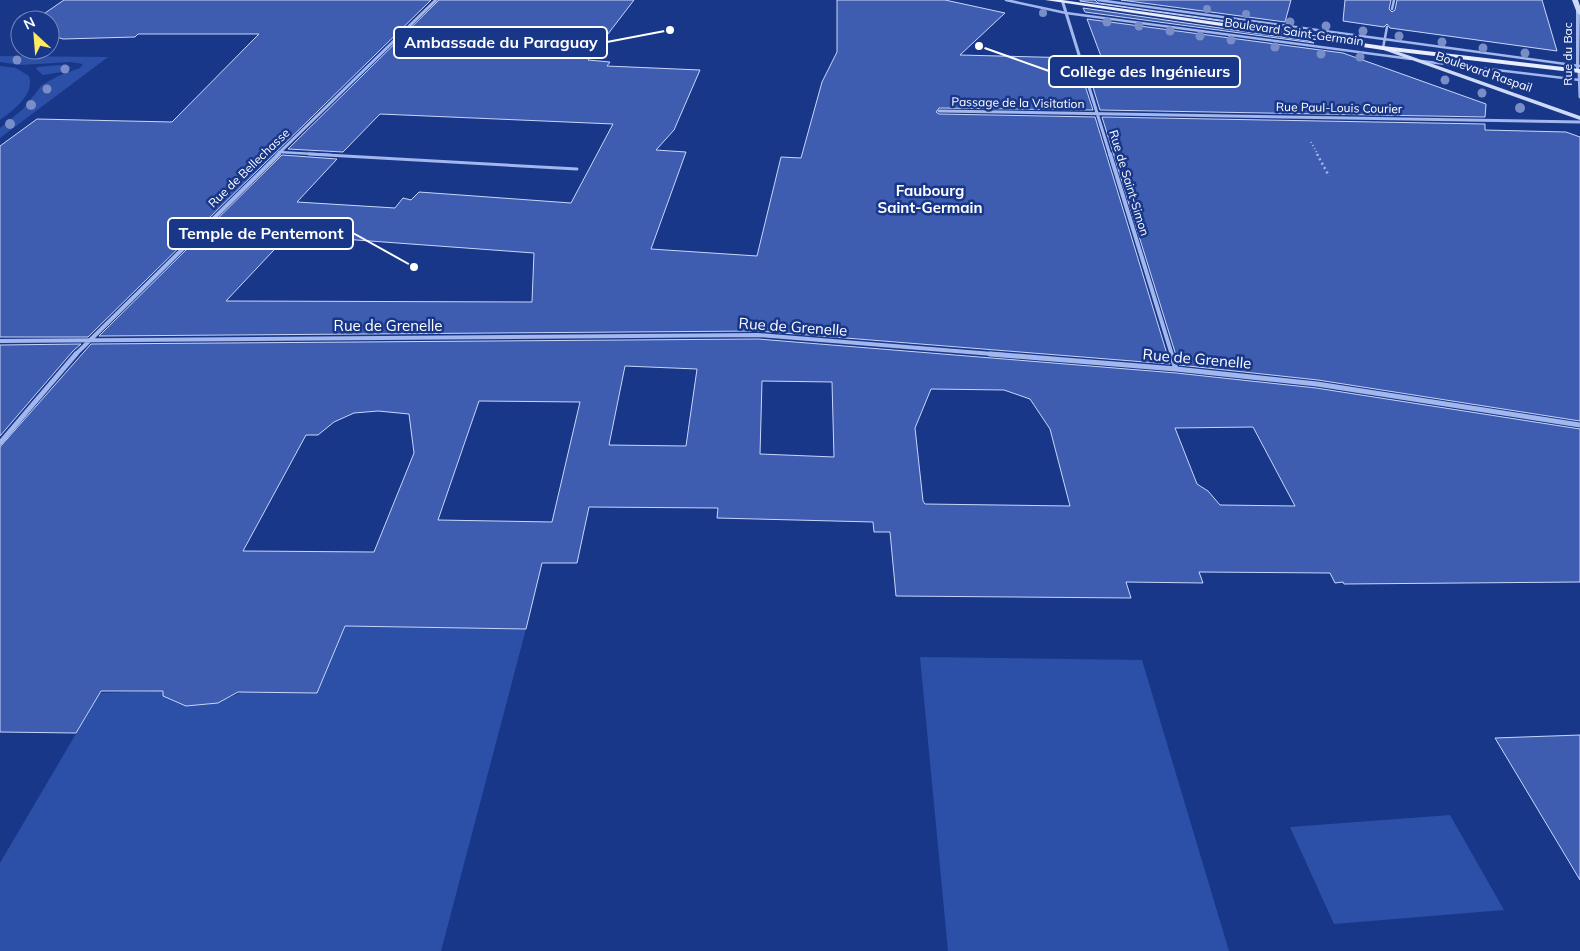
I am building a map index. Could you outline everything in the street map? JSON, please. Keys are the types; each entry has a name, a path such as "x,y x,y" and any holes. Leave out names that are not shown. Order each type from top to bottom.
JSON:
{"main road":[{"name":"Boulevard Saint-Germain","path":"1048,0 1381,48 1580,71"},
{"name":"Rue du Bac","path":"1575,0 1579,11"},
{"name":"Boulevard Raspail","path":"1381,48 1580,118"}],"street":[{"name":"Rue de Bellechasse","path":"0,443 87,340 436,0"},
{"name":"Rue de Saint-Simon","path":"1063,3 1176,369"},
{"name":"Rue du Bac","path":"1579,11 1580,97"},
{"name":"Passage de la Visitation","path":"939,111 1097,114"},
{"name":"Rue Paul-Louis Courier","path":"1097,114 1580,122"},
{"name":"Rue de Grenelle","path":"0,341 758,335 1176,369 1317,384 1580,425"}],"lane":[{"name":"Boulevard Saint-Germain","path":"1006,0 1066,12 1579,80"},
{"name":"Boulevard Saint-Germain","path":"1098,0 1580,66"},
{"path":"1392,10 1394,0"},
{"path":"1381,48 1387,28"},
{"path":"279,152 577,169"}],"path":[{"path":"1298,118 1329,176"}],"shaded area":[{"path":"0,56 10,56 10,60 60,60 60,57 108,57 0,138 0,128 23,109 42,85 58,76 80,68 83,64 71,62 21,65 0,62"},
{"path":"58,65 72,67 62,72 43,75 36,69 38,67"},
{"path":"0,66 16,68 29,76 30,83 26,96 22,101 0,120"},
{"path":"345,626 526,629 441,951 0,951 0,863 100,693 163,691 173,701 187,706 218,703 242,692 317,693"},
{"path":"920,657 1142,660 1229,951 948,951"},
{"path":"1450,815 1504,910 1334,924 1290,827"}],"building":[{"path":"64,0 431,0 88,337 0,337 0,146 37,119 172,122 259,34 138,34 135,37 63,39 60,38 60,10 50,10"},
{"path":"439,0 634,0 588,60 610,62 607,66 700,70 674,130 656,150 686,152 651,249 757,256 781,157 801,158 822,82 837,52 837,0 945,0 1005,13 960,55 1076,58 1093,110 939,108 936,112 939,114 1095,117 1170,364 758,331 99,336 282,155 337,159 297,202 395,208 403,198 411,200 419,192 571,203 613,124 380,114 343,152 288,149","holes":["288,235 534,253 532,302 226,301"]},
{"path":"1095,0 1098,3 1284,30 1080,1"},
{"path":"1121,0 1291,0 1285,22"},
{"path":"1345,0 1391,0 1389,9 1392,12 1395,10 1397,0 1542,0 1557,51 1390,28 1387,24 1384,27 1343,21"},
{"path":"1083,8 1309,41 1314,43 1085,12"},
{"path":"1087,19 1343,53 1486,104 1485,117 1100,110 1084,58 1102,59"},
{"path":"1102,117 1485,124 1485,130 1566,132 1580,137 1580,421 1318,380 1179,365"},
{"path":"758,339 1176,373 1316,388 1580,429 1580,582 1344,584 1343,582 1335,583 1330,573 1199,572 1203,583 1126,582 1131,598 896,596 890,532 874,532 873,522 717,518 718,508 589,507 577,563 542,563 526,629 345,626 317,693 238,692 218,703 186,706 163,696 163,691 101,691 76,733 0,732 0,447 91,344","holes":["625,366 697,369 686,446 609,445","762,381 832,382 834,457 760,454","931,389 1004,390 1030,399 1050,429 1070,506 925,504 923,501 915,428","479,401 580,402 552,522 438,520","378,411 409,414 414,453 374,552 243,551 306,435 318,435 334,422 354,413","1253,427 1295,506 1220,505 1208,491 1197,484 1175,428"]},
{"path":"81,344 73,351 0,436 0,345"},
{"path":"1580,735 1580,880 1495,738"}],"place":[{"name":"Ambassade du Paraguay","path":"670,30"},
{"name":"Collège des Ingénieurs","path":"979,46"},
{"name":"Temple de Pentemont","path":"414,267"}],"district":[{"name":"Faubourg Saint-Germain","path":"930,200"}]}
